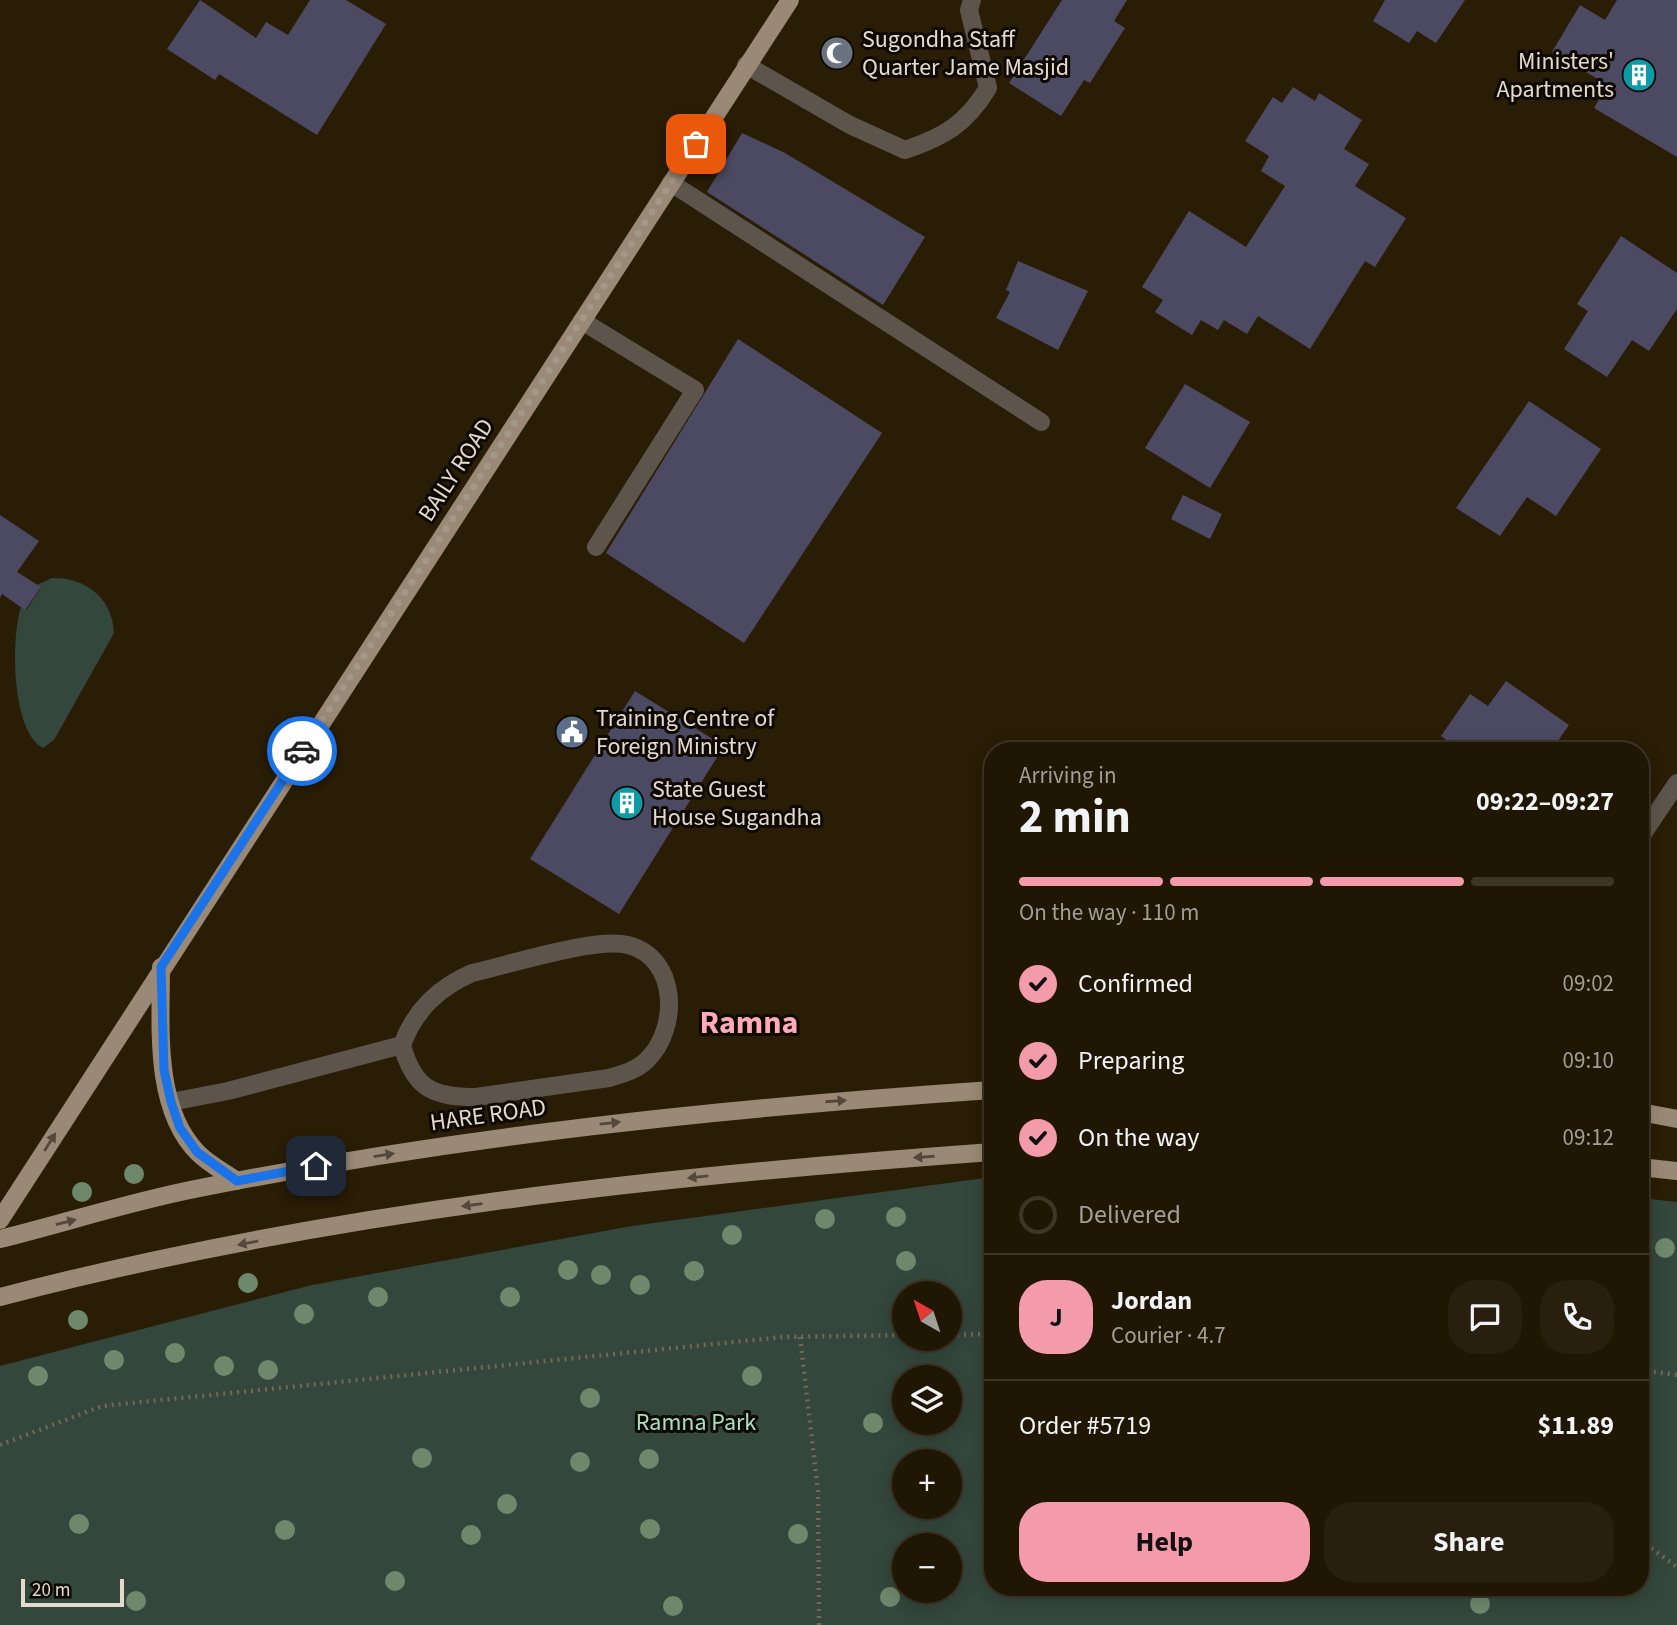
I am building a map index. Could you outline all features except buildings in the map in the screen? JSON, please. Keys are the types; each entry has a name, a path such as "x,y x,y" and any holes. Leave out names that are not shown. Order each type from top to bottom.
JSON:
{"main road":[{"name":"BAILY ROAD","path":"0,1220 161,967 790,0"},
{"path":"161,967 164,1070 180,1128 197,1152 237,1181"},
{"name":"HARE ROAD","path":"0,1239 191,1190 316,1166 550,1130 794,1104 984,1091"},
{"path":"1649,1114 1677,1119"},
{"path":"0,1297 60,1281 230,1247 472,1204 731,1173 984,1153"},
{"path":"1649,1168 1677,1171"}],"street":[{"path":"747,65 850,125 905,150 938,139 973,113 988,88 969,9 972,0"},
{"path":"671,183 1041,422"},
{"path":"582,321 695,390 596,547"},
{"path":"1649,825 1677,783"},
{"path":"598,944 627,945 650,958 666,980 670,1001 668,1022 660,1042 647,1060 630,1072 609,1078 476,1097 435,1094 413,1075 402,1045 412,1022 428,1001 456,980 472,973 598,944"},
{"path":"171,1102 228,1091 402,1045"}],"path":[{"path":"962,1335 984,1334"},
{"path":"0,1445 102,1406 800,1337 892,1335"},
{"path":"800,1337 818,1491 819,1625"},
{"path":"1649,1371 1677,1376"},
{"path":"1649,1547 1677,1567"}],"green space":[{"path":"52,578 76,581 95,592 109,610 114,633 54,740 43,748 32,738 19,704 16,639 21,607 26,610 41,588 37,585"},
{"name":"Ramna Park","path":"984,1178 984,1596 1649,1596 1649,1199 1677,1202 1677,1625 0,1625 0,1366 312,1285 632,1226"}],"way so far":[{"path":"302,751 696,144"}],"place":[{"name":"Sugondha Staff Quarter Jame Masjid","path":"837,53"},
{"name":"Ministers' Apartments","path":"1639,75"},
{"name":"Training Centre of Foreign Ministry","path":"572,732"},
{"name":"State Guest House Sugandha","path":"627,803"}],"district":[{"name":"Ramna","path":"749,1023"}],"route":[{"path":"302,751 161,967 161,1017 164,1070 171,1102 180,1128 197,1152 237,1181 316,1166"}]}
